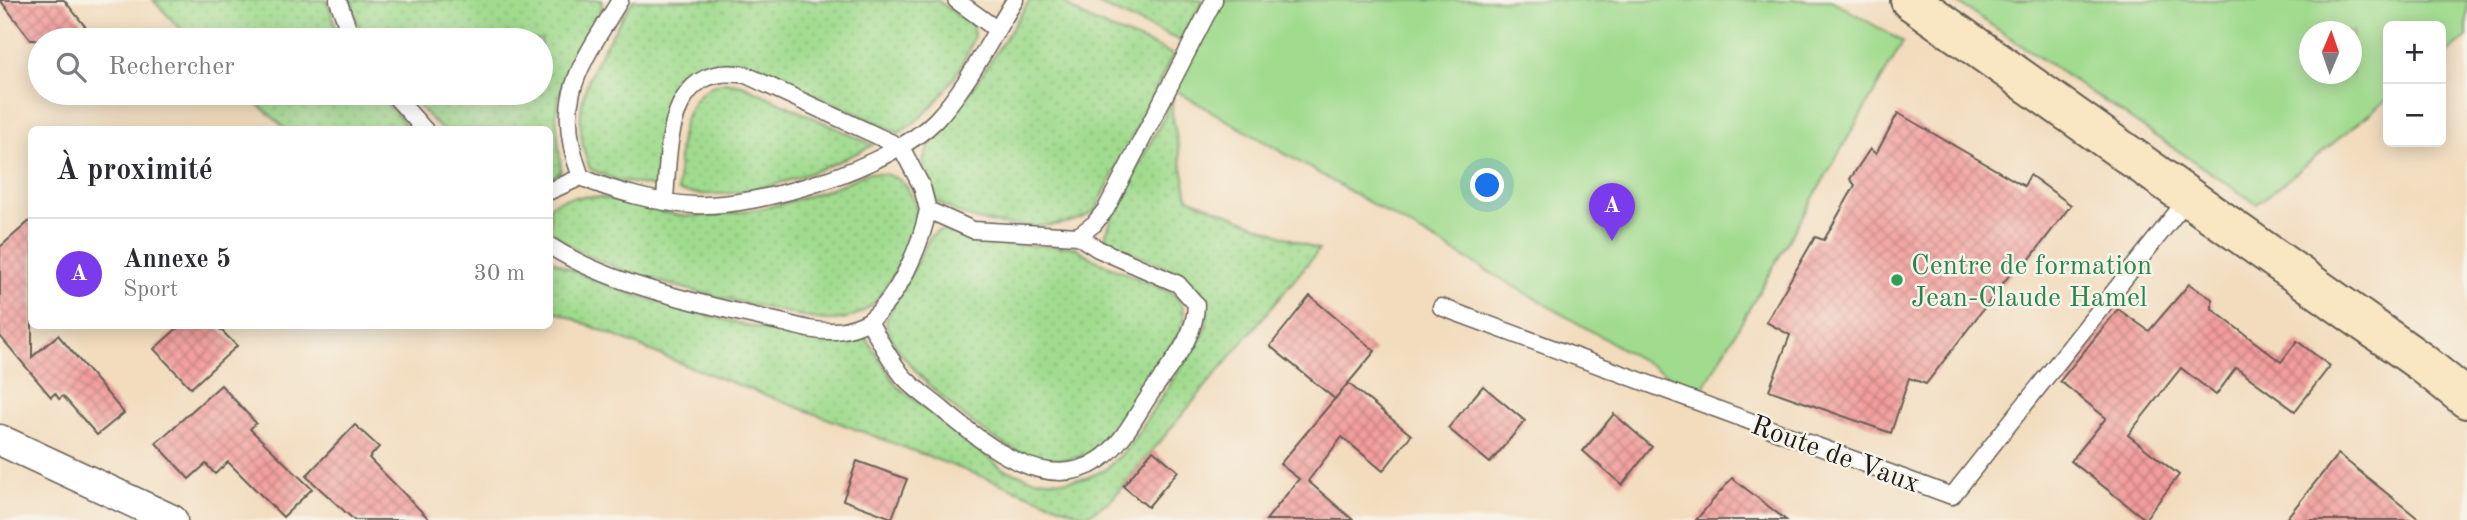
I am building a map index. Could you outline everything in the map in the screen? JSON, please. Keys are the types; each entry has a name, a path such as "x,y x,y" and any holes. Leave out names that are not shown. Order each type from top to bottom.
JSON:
{"street":[{"path":"1910,0 2421,362 2467,399"},
{"path":"0,440 172,520"}],"lane":[{"path":"338,0 348,28"},
{"path":"620,0 586,58 570,98 568,136 582,177 613,191 693,205 758,198 839,174 901,147 935,120 950,102 1015,0"},
{"path":"956,0 996,29"},
{"path":"1078,236 1094,224 1106,209 1214,0"},
{"path":"553,248 581,264 641,287 829,333 852,329 869,321 891,297 923,232 928,210 922,187 901,147 746,75 725,71 709,74 677,108 670,137 665,200"},
{"path":"403,105 421,126"},
{"path":"553,190 582,177"},
{"name":"Route de Vaux","path":"1441,307 1952,496 2189,197"},
{"path":"869,321 887,355 905,378 983,443 1008,459 1035,468 1064,470 1099,461 1118,442 1194,328 1196,304 1178,284 1098,249 1078,236 972,230 928,210"}],"green space":[{"path":"153,0 327,0 336,28 180,28"},
{"path":"350,0 602,0 601,15 576,53 559,96 556,115 561,171 553,178 553,126 438,126 418,105 553,105 553,28 360,28"},
{"path":"633,0 937,0 973,26 974,36 954,78 935,104 899,133 749,64 721,63 699,68 683,80 672,96 664,116 656,187 616,180 590,169 580,122 588,80"},
{"path":"1030,0 1062,0 1073,10 1100,25 1173,55 1096,209 1071,221 1040,226 978,220 937,202 923,160 934,137 968,96"},
{"path":"1088,0 1203,0 1181,41"},
{"path":"1223,0 1831,0 1903,42 1700,394 1173,89"},
{"path":"1954,0 2467,0 2467,37 2446,54 2446,21 2383,21 2383,103 2257,204"},
{"path":"725,82 742,85 873,145 829,166 753,190 727,194 678,191 680,142 689,110 697,97 709,88"},
{"path":"1173,89 1172,113 1188,198 1319,250 1111,500 1086,516 680,363 553,310 553,260 611,287 707,316 805,340 829,344 864,335 897,386 1003,469 1033,479 1064,481 1086,478 1105,470 1127,449 1205,332 1207,302 1199,287 1184,275 1109,243 1105,237 1114,212 1165,115"},
{"path":"259,105 388,105 407,126 283,126"},
{"path":"867,173 889,175 897,178 908,189 919,217 893,276 882,293 870,306 854,316 835,320 810,318 748,304 635,274 572,247 553,233 553,204 566,198 603,198 660,212 696,216 762,208 826,190"},
{"path":"946,230 969,240 995,244 1075,247 1093,259 1172,293 1181,304 1184,325 1127,414 1101,445 1090,453 1072,458 1052,459 1013,449 958,412 917,373 901,353 890,335 886,320 930,237 937,231"}],"building":[{"path":"0,0 64,0 86,28 28,28 28,36"},
{"name":"Centre de formation Jean-Claude Hamel","path":"1898,113 2024,186 2030,175 2071,205 2026,264 2020,261 1926,384 1909,378 1891,433 1769,390 1790,335 1766,322 1815,237 1824,240 1855,185 1850,179 1870,149 1876,154"},
{"path":"28,222 28,329 32,329 32,357 58,335 124,413 97,435 63,396 59,399 55,393 51,397 0,336 0,247"},
{"path":"2189,284 2212,299 2212,309 2281,362 2297,341 2330,366 2295,411 2236,368 2216,395 2181,368 2128,435 2179,475 2145,519 2071,461 2106,418 2060,381 2118,309 2149,331"},
{"path":"1310,296 1375,351 1335,399 1270,346"},
{"path":"177,329 220,329 237,346 191,388 154,349"},
{"path":"1348,383 1411,435 1383,471 1342,437 1308,481 1353,520 1266,520 1299,479 1280,464"},
{"path":"221,385 256,423 250,429 312,489 283,517 228,462 215,474 206,464 189,479 156,443"},
{"path":"1483,386 1525,421 1490,463 1448,428"},
{"path":"1614,414 1652,447 1622,485 1583,451"},
{"path":"355,425 379,447 369,458 430,520 354,520 306,476"},
{"path":"1153,450 1178,471 1148,507 1123,486"},
{"path":"2338,454 2420,520 2285,520"},
{"path":"857,461 907,479 892,518 843,500"},
{"path":"1732,478 1786,520 1696,520"}],"place":[{"name":"Annexe 5","path":"1612,241"},
{"name":"Centre de formation Jean-Claude Hamel","path":"1897,280"}]}
